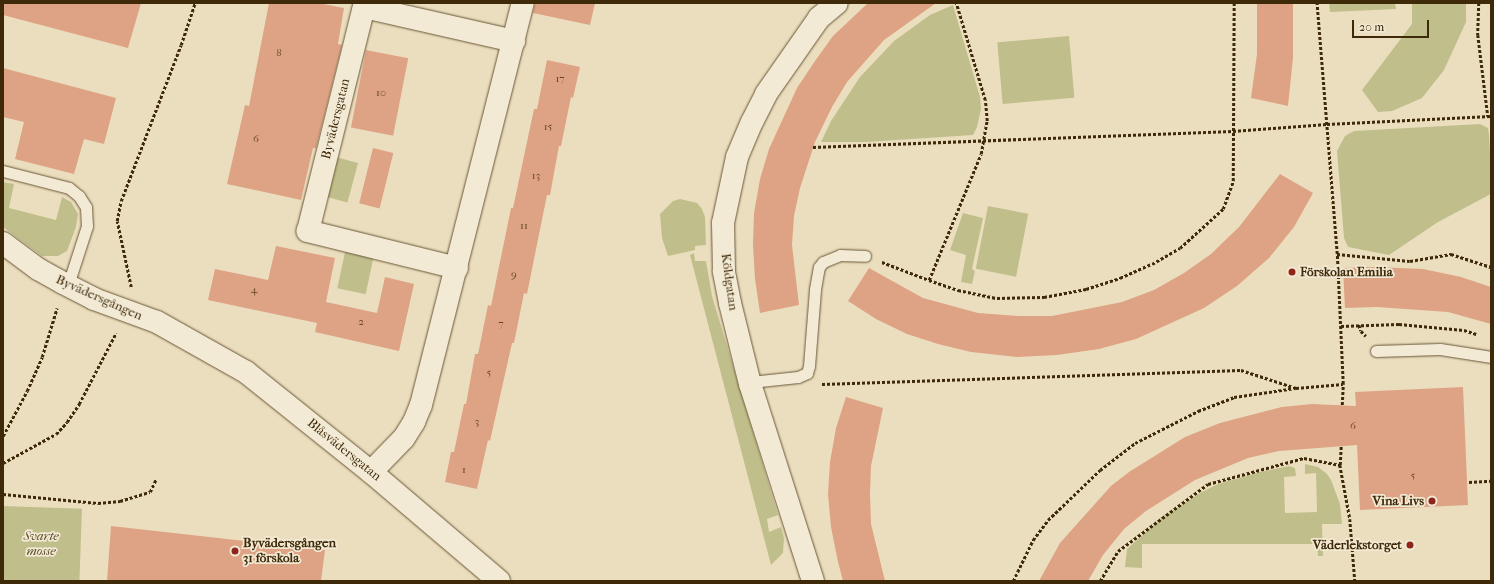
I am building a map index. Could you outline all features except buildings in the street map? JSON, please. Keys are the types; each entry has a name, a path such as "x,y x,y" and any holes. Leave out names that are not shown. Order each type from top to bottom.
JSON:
{"street":[{"path":"371,472 404,438 414,422 421,405 457,268 523,3"},
{"name":"Köldgatan","path":"813,581 750,384 730,303 724,271 723,223 732,179 740,150 766,94 819,18 837,3"},
{"name":"Byvädersgatan","path":"457,268 308,231 358,30 364,7 514,41"},
{"name":"Byvädersgången","path":"3,243 38,269 63,294 121,319 157,322 179,333"},
{"name":"Blåsvädersgatan","path":"179,333 246,372 371,472 499,581"}],"lane":[{"path":"3,171 69,188 79,196 86,207 87,226 63,294"},
{"path":"750,384 760,381 798,377 807,373 809,366 815,289 819,267 823,262 840,255 865,256"},
{"path":"1376,351 1440,349 1491,357"}],"path":[{"path":"3,463 56,434 67,422 79,404 121,319 132,286 117,221 121,201 181,45 195,3"},
{"path":"929,280 981,154 987,120 985,100 956,3"},
{"path":"865,256 958,290 997,298 1044,297 1086,289 1120,278 1152,264 1180,248 1223,209 1233,181 1234,3"},
{"path":"1318,3 1337,254 1343,384 1342,406"},
{"path":"813,147 984,142 1234,131 1327,124 1489,116 1478,35 1479,3"},
{"path":"1337,254 1410,261 1451,254 1491,267"},
{"path":"3,436 27,391 42,357 63,294"},
{"path":"1341,326 1399,324 1464,330 1478,335"},
{"path":"807,373 821,384 1241,370 1296,388"},
{"path":"1013,581 1033,540 1048,520 1100,470 1135,443 1198,411 1234,397 1296,388 1343,384"},
{"path":"1341,446 1340,465 1350,519 1355,581"},
{"path":"1100,581 1118,551 1208,484 1304,458 1340,465"},
{"path":"3,494 98,503 120,501 150,492 156,479"},
{"path":"1469,482 1491,481"}],"green space":[{"path":"1329,3 1395,3 1396,9 1330,12"},
{"path":"1412,3 1466,3 1466,22 1444,70 1422,98 1392,111 1378,112 1362,90 1412,24"},
{"path":"953,5 980,97 981,109 977,127 973,135 866,142 821,142 831,121 860,77 894,41 930,15"},
{"path":"1069,36 1074,98 1003,104 997,42"},
{"path":"1480,124 1488,128 1489,135 1491,192 1489,195 1438,222 1389,255 1348,247 1344,238 1337,151 1345,136 1354,131"},
{"path":"332,156 358,163 347,203 321,196"},
{"path":"3,182 14,184 9,208 56,220 62,197 71,202 78,214 76,227 67,251 58,256 42,256 3,227"},
{"path":"680,199 697,203 702,209 705,217 706,245 695,246 695,250 668,256 662,238 660,214 673,201"},
{"path":"988,206 1028,214 1016,277 976,269"},
{"path":"963,213 983,218 972,269 975,271 972,284 961,282 966,255 950,250"},
{"path":"345,252 373,258 366,294 337,288"},
{"path":"694,253 695,261 706,261 712,296 778,515 767,519 769,532 781,527 784,538 783,553 771,565 690,255"},
{"path":"1305,464 1318,467 1327,474 1331,480 1340,504 1342,524 1322,524 1323,556 1318,556 1317,544 1142,544 1142,568 1125,567 1127,549 1162,517 1202,492 1218,484 1260,472 1289,466 1295,468 1296,476 1284,477 1285,513 1317,512 1316,473 1305,474"},
{"name":"Svarte mosse","path":"3,506 82,509 79,581 3,581"}],"place":[{"name":"Förskolan Emilia","path":"1292,272"},
{"name":"Vina Livs","path":"1432,501"},
{"name":"Väderlekstorget","path":"1410,545"},
{"name":"Byvädersgången 31 förskola","path":"235,551"}]}
